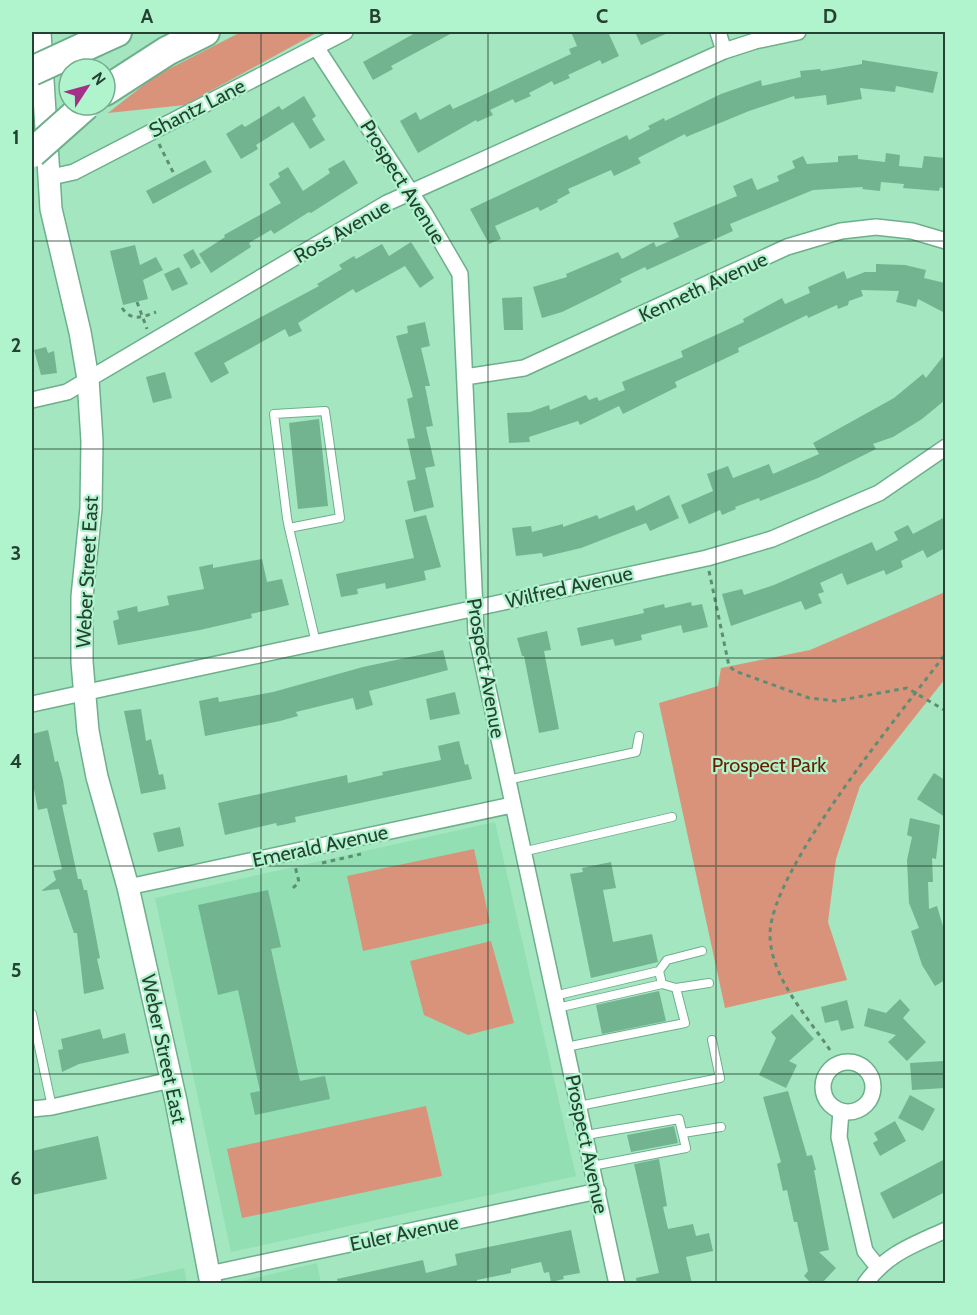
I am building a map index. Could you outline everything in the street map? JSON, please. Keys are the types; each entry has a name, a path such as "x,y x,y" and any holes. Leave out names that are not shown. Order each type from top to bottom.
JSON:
{"highway":[{"path":"117,83 167,51 205,32"},
{"path":"32,71 107,36"},
{"path":"32,153 72,117"}],"main road":[{"name":"Weber Street East","path":"40,32 47,178 51,209 80,332 88,379 92,441 91,508 82,597 81,662 84,692 96,777 128,887 171,1080 210,1279"}],"street":[{"name":"Shantz Lane","path":"47,178 74,172 345,32"},
{"path":"718,32 724,51"},
{"name":"Ross Avenue","path":"32,400 67,392 152,344 387,203 724,51 798,32"},
{"name":"Prospect Avenue","path":"316,47 460,274 473,609 522,852 617,1284"},
{"name":"Kenneth Avenue","path":"465,377 524,368 787,247 841,231 876,227 912,231 945,241"},
{"name":"Wilfred Avenue","path":"32,704 707,558 772,539 879,493 945,447"},
{"name":"Emerald Avenue","path":"128,887 512,805"},
{"path":"32,1109 52,1107 171,1080"},
{"path":"841,1111 838,1137 865,1251 877,1266"},
{"name":"Euler Avenue","path":"210,1279 598,1191"},
{"path":"865,1284 877,1266 889,1257 945,1230"}],"lane":[{"path":"289,528 340,518 325,411 274,414 289,528 316,643"},
{"path":"507,780 636,752 639,736"},
{"path":"522,852 672,818"},
{"path":"556,1002 658,971 667,960 702,951"},
{"path":"658,971 662,984"},
{"path":"556,1002 662,984 676,988 710,983"},
{"path":"566,1047 685,1023 676,988"},
{"path":"32,1014 52,1107"},
{"path":"579,1106 720,1078 712,1040"},
{"path":"586,1135 679,1119 687,1148 592,1166"},
{"path":"683,1133 721,1126"}],"path":[{"path":"153,131 175,176"},
{"path":"137,302 152,344"},
{"path":"122,308 127,316 142,317 156,312"},
{"path":"707,558 729,666 735,671 809,698 836,701 907,688 945,711"},
{"path":"830,1050 776,968 770,934 774,911 785,885 831,806 945,653"},
{"path":"292,853 299,882 293,888"}],"shaded area":[{"path":"495,822 576,1176 231,1252 155,898"},
{"path":"317,1263 321,1283 239,1283 239,1282"},
{"path":"184,1268 187,1283 118,1283"}],"green space":[{"path":"241,32 318,32 185,105 117,112 117,106 155,76"},
{"name":"Prospect Park","path":"945,592 945,679 860,786 836,859 828,922 847,980 725,1008 659,703 718,686 721,668 810,650"},
{"path":"474,849 490,923 363,951 347,876"},
{"path":"491,941 514,1023 468,1035 424,1015 410,961"},
{"path":"426,1106 442,1176 242,1218 227,1149"}],"building":[{"path":"417,32 454,32 391,66 393,69 373,80 363,62"},
{"path":"571,32 608,32 619,56 602,64 600,60 568,75 570,78 554,85 552,81 529,93 531,96 515,103 513,99 490,110 493,115 477,122 476,120 418,153 400,121 416,112 420,120 450,104 453,109 571,54 569,49 577,46"},
{"path":"635,32 670,32 641,45"},
{"path":"862,60 938,72 933,93 896,86 895,92 860,88 862,99 827,105 826,95 795,99 794,96 749,111 686,137 685,134 638,158 641,163 614,176 611,170 568,189 570,193 540,211 538,207 495,226 501,239 489,244 470,209 627,135 629,140 650,129 648,126 664,118 665,121 721,94 761,80 762,86 801,77 800,71 820,69 821,71 862,64"},
{"path":"304,96 316,116 312,119 325,140 310,149 293,122 256,145 258,149 241,159 226,134 242,124 245,127 279,106 282,110"},
{"path":"886,153 900,155 899,166 922,168 924,156 945,158 945,189 940,187 939,191 903,188 904,184 881,182 880,191 862,189 863,187 813,190 730,224 733,231 647,270 645,267 620,279 622,282 597,295 562,312 542,318 533,287 567,277 566,274 618,252 622,259 654,242 656,247 679,237 673,223 737,196 733,186 752,178 757,190 779,181 777,176 795,168 792,161 803,156 807,164 838,162 838,156 858,155 858,159 885,162"},
{"path":"205,160 212,172 153,204 146,191"},
{"path":"344,160 358,183 274,234 271,230 249,243 251,247 211,273 199,254 225,237 224,235 281,203 269,184 280,177 278,173 288,167 303,191 330,173 328,169"},
{"path":"411,242 434,278 420,288 405,266 356,293 353,289 298,323 302,331 289,337 285,329 224,363 229,373 211,383 194,353 319,286 317,284 342,269 339,265 354,256 356,259 382,244 389,256"},
{"path":"135,245 140,265 156,257 163,270 143,280 148,299 123,305 110,251"},
{"path":"193,249 201,263 191,269 183,255"},
{"path":"876,264 905,265 926,270 924,278 945,283 945,313 918,299 916,307 896,302 899,291 861,290 863,296 849,301 848,305 838,309 837,305 808,318 807,315 738,348 739,352 675,382 677,387 623,414 619,406 580,425 578,421 529,437 530,442 509,443 507,413 530,412 549,405 550,410 586,395 589,400 597,397 599,401 625,390 622,382 683,357 681,351 744,322 743,319 782,298 785,304 810,293 808,287 844,271 847,279 865,272 876,272"},
{"path":"179,267 188,284 172,291 164,274"},
{"path":"522,297 523,330 504,330 502,298"},
{"path":"425,322 430,346 421,348 430,386 425,386 433,426 426,427 435,466 425,468 434,507 414,512 407,481 416,479 407,439 415,438 407,399 413,397 396,336 408,333 407,326"},
{"path":"46,347 48,353 54,351 57,373 41,375 34,350"},
{"path":"945,354 945,400 922,419 893,437 873,444 876,449 818,478 760,501 759,498 735,507 736,509 722,515 720,510 689,524 681,505 713,491 707,474 728,466 733,478 769,464 773,474 819,454 813,443 894,398 923,374 926,378"},
{"path":"165,372 172,398 153,403 146,377"},
{"path":"319,419 328,506 298,509 289,423"},
{"path":"669,495 679,518 650,531 646,523 581,548 543,557 542,553 516,556 512,528 531,526 532,532 563,524 563,527 597,515 599,519 634,505 636,511"},
{"path":"426,515 441,567 424,571 426,580 386,589 385,583 357,589 358,594 341,597 336,574 414,558 405,520"},
{"path":"945,517 945,548 927,558 923,550 901,561 903,567 886,575 884,570 847,585 842,573 820,583 824,592 818,594 822,603 805,610 801,601 731,626 722,594 742,589 744,595 774,585 872,542 876,551 898,540 894,532 908,525 913,534"},
{"path":"262,559 267,582 282,579 289,605 251,614 252,618 118,645 113,621 119,619 117,611 137,606 138,612 169,605 167,596 204,589 199,567 213,564 213,568"},
{"path":"691,602 692,606 702,604 708,627 683,633 681,625 641,635 642,640 615,646 613,639 581,646 577,628 644,613 643,609 664,604 665,608"},
{"path":"547,631 551,650 544,651 559,729 539,733 524,656 522,656 517,638"},
{"path":"443,650 448,670 369,691 373,705 356,710 353,698 296,712 298,716 280,721 205,736 199,701 218,697 219,702 273,692 363,667"},
{"path":"455,692 460,714 430,720 426,699"},
{"path":"141,709 146,741 151,739 159,775 163,774 166,789 141,794 124,711"},
{"path":"48,730 55,762 58,761 63,780 67,804 62,805 78,879 81,879 84,890 87,890 100,958 97,959 104,989 84,994 77,933 74,933 59,889 41,891 56,880 53,871 62,869 47,808 38,810 32,779 32,734"},
{"path":"459,741 465,765 468,764 472,779 295,817 296,822 277,826 276,823 225,835 218,803 347,775 348,783 383,775 382,772 441,760 438,746"},
{"path":"934,773 945,780 945,817 917,799"},
{"path":"910,818 940,825 936,859 932,858 933,882 928,882 929,909 937,906 945,933 945,980 935,986 922,965 911,931 919,928 909,903 907,860 912,837 907,835"},
{"path":"180,827 184,846 158,852 153,833"},
{"path":"611,862 616,888 603,890 613,942 652,934 658,962 591,978 570,874 583,872 582,868"},
{"path":"268,890 281,947 271,949 300,1081 325,1076 330,1099 255,1115 250,1093 260,1091 238,990 218,995 198,905"},
{"path":"659,991 666,1021 602,1034 596,1005"},
{"path":"900,999 910,1010 903,1018 926,1042 907,1061 888,1042 896,1035 864,1026 868,1008 886,1013"},
{"path":"847,1000 854,1028 841,1031 838,1020 825,1023 821,1007"},
{"path":"792,1014 814,1039 789,1061 797,1065 786,1088 759,1075 776,1038 771,1032"},
{"path":"100,1029 103,1039 125,1033 129,1053 79,1064 62,1072 58,1050 63,1049 61,1039"},
{"path":"944,1061 945,1088 912,1090 910,1063"},
{"path":"788,1091 807,1156 812,1155 816,1170 814,1170 829,1250 819,1252 836,1268 821,1284 812,1284 804,1276 808,1271 797,1222 794,1222 787,1190 783,1191 777,1164 781,1162 763,1097"},
{"path":"910,1095 935,1109 923,1131 898,1118"},
{"path":"895,1121 906,1141 880,1156 873,1143 878,1140 874,1133"},
{"path":"674,1126 678,1143 631,1152 627,1135"},
{"path":"98,1136 107,1179 32,1195 32,1151"},
{"path":"659,1159 667,1206 663,1207 668,1229 693,1224 696,1236 709,1233 713,1251 686,1257 692,1284 637,1284 636,1278 659,1273 634,1164"},
{"path":"945,1159 945,1192 893,1219 880,1193"},
{"path":"571,1230 580,1273 563,1276 564,1279 551,1282 549,1272 544,1273 541,1262 511,1269 511,1273 477,1280 477,1284 338,1284 337,1279 423,1260 426,1273 457,1265 455,1254"}]}
